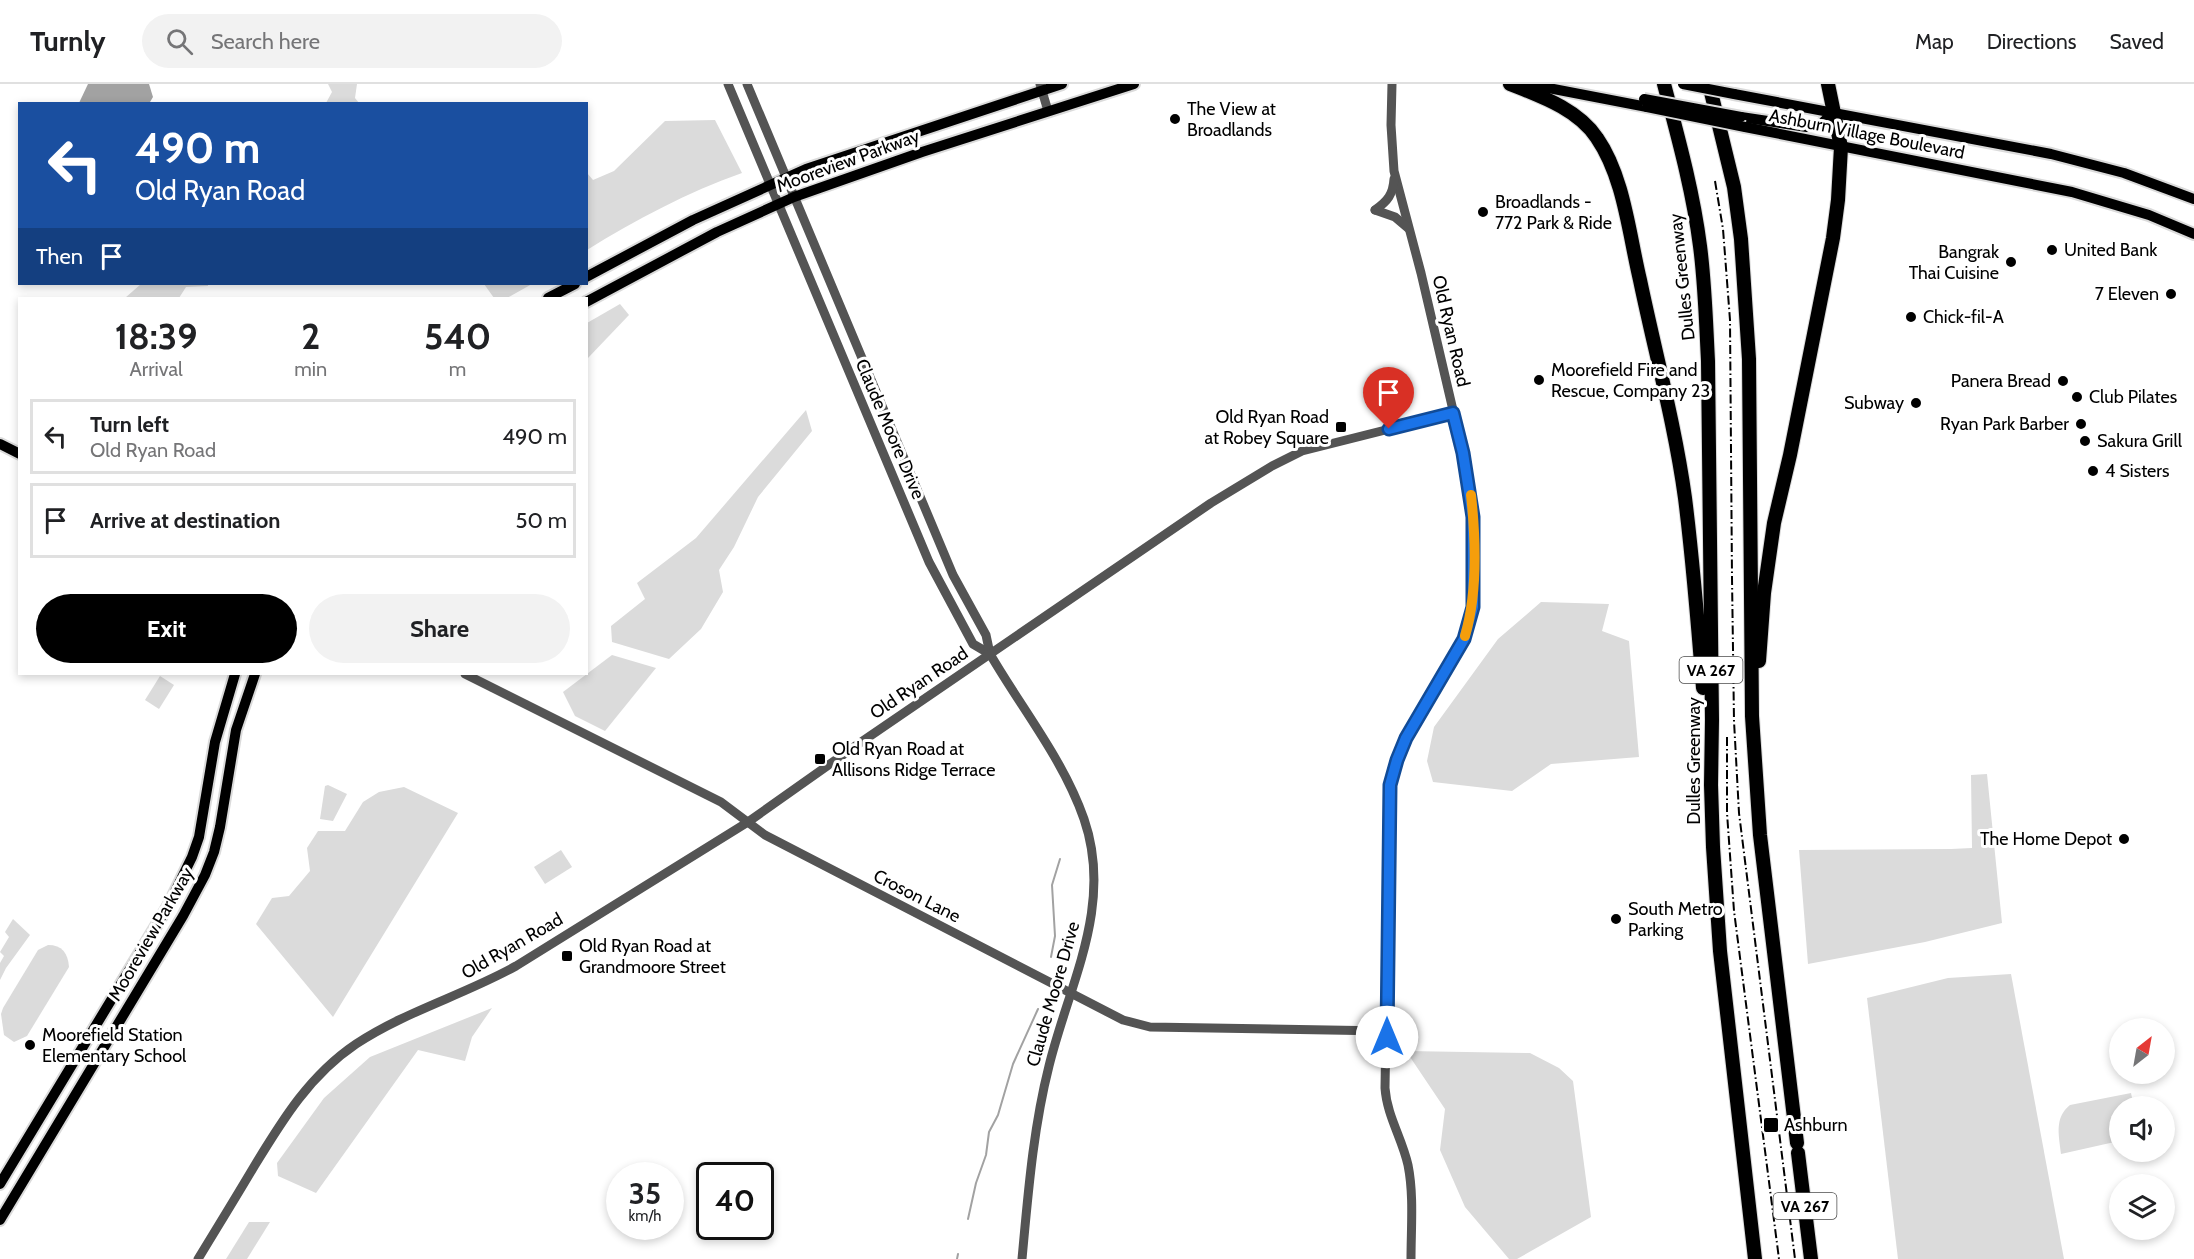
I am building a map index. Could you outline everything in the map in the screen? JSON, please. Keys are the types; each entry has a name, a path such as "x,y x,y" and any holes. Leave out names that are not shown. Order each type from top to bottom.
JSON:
{"highway":[{"path":"1510,84 1542,97 1582,122 1596,136 1616,175 1666,399 1684,496 1696,600 1711,785"},
{"name":"Dulles Greenway","path":"1664,84 1694,208 1705,306 1708,361 1711,785 1720,951 1755,1259"},
{"name":"VA 267","path":"1708,84 1734,187 1741,239 1748,339 1752,716 1760,835 1811,1259"},
{"path":"1752,716 1757,686 1764,593 1774,523 1790,455 1833,238 1838,200 1841,147 1828,84"}],"main road":[{"name":"Mooreview Parkway","path":"588,276 693,220 769,184 863,148 1041,87 1062,84"},
{"name":"Mooreview Parkway","path":"588,301 717,232 794,196 867,170 1134,84"},
{"name":"Ashburn Village Boulevard","path":"1528,84 1646,103 1743,122 1841,147 2072,192 2149,215 2194,234"},
{"name":"Ashburn Village Boulevard","path":"1683,84 2088,163 2124,173 2194,199"},
{"path":"1743,122 1807,128 1819,126 1834,112"},
{"path":"550,297 573,285"},
{"path":"0,444 18,453"},
{"name":"Mooreview Parkway","path":"0,1184 168,906 185,873 199,837 215,741 235,675"},
{"name":"Mooreview Parkway","path":"0,1220 183,916 201,882 218,835 236,730 255,675"}],"street":[{"name":"Claude Moore Drive","path":"728,84 929,562 973,644 990,654"},
{"name":"Claude Moore Drive","path":"747,84 945,556 962,593 986,635 990,654 1066,777 1086,829 1093,873 1092,913 1083,959 1049,1065 1039,1113 1022,1259"},
{"name":"Old Ryan Road","path":"198,1259 280,1124 303,1092 321,1071 357,1044 392,1024 489,981 516,966 748,822 1225,494 1286,458 1320,446 1453,413 1421,273 1394,171 1391,125 1392,84"},
{"path":"1041,87 1048,111"},
{"path":"1394,171 1392,193 1384,204 1375,210 1395,217 1408,228"},
{"path":"1411,1259 1411,1186 1408,1164 1386,1103 1390,785 1406,738 1464,639 1473,607 1473,517 1463,453 1453,413"},
{"name":"Croson Lane","path":"467,675 721,802 765,835 1114,1016 1150,1027 1387,1031"}],"shaded area":[{"path":"88,84 149,84 153,97 150,102 79,102"},
{"path":"328,84 357,84 355,98 358,102 327,102 332,92"},
{"path":"715,120 742,173 662,207 588,249 588,174 593,180 614,171 665,121"},
{"path":"140,285 208,285 186,287 180,297 126,297"},
{"path":"485,285 530,285 509,297 493,297"},
{"path":"620,304 629,315 588,358 588,322"},
{"path":"806,410 812,431 758,497 734,547 719,570 723,592 701,629 669,659 612,642 611,626 645,599 637,583 696,538"},
{"path":"1541,602 1609,604 1602,631 1629,641 1639,757 1551,764 1512,791 1433,782 1427,761 1434,727 1498,639"},
{"path":"612,655 656,668 605,731 575,716 563,692"},
{"path":"160,676 174,685 159,709 145,700"},
{"path":"1987,774 2002,923 1925,942 1808,964 1799,850 1972,848 1971,775"},
{"path":"328,785 347,794 333,821 320,819 325,786"},
{"path":"404,787 458,813 333,1017 256,924 272,898 289,896 310,871 307,848 318,831 345,831 363,802 379,792"},
{"path":"561,850 572,867 545,884 534,867"},
{"path":"13,919 30,935 0,980 0,963 4,956 0,952 9,937 5,932"},
{"path":"48,945 61,948 69,967 27,1036 14,1042 4,1035 1,1014 3,1008 38,950"},
{"path":"2011,974 2064,1259 1898,1259 1867,998 1948,978"},
{"path":"492,1008 472,1037 465,1061 418,1050 316,1193 278,1176 277,1163 324,1098 370,1057"},
{"path":"1406,1051 1530,1053 1559,1068 1573,1081 1591,1217 1517,1259 1509,1259 1465,1207 1440,1150 1445,1109"},
{"path":"2131,1093 2132,1096 2116,1096"},
{"path":"2109,1097 2109,1143 2061,1154 2060,1121 2070,1105"},
{"path":"249,1222 270,1222 247,1259 226,1259"}],"waterway":[{"path":"1051,957 1055,936 1052,885 1060,859"},
{"path":"968,1219 976,1183 986,1155 989,1132 998,1115 1013,1064 1038,1009"},
{"path":"957,1259 958,1254"}],"railway":[{"path":"1715,181 1723,229 1730,320 1734,721 1739,813 1795,1259"},
{"path":"1727,737 1727,813 1734,911 1779,1259"}],"slow traffic":[{"path":"1465,636 1473,607 1474,536 1471,495"}],"place":[{"name":"The View at Broadlands","path":"1175,119"},
{"name":"Broadlands - 772 Park & Ride","path":"1483,212"},
{"name":"United Bank","path":"2052,250"},
{"name":"Bangrak Thai Cuisine","path":"2011,262"},
{"name":"7 Eleven","path":"2171,294"},
{"name":"Chick-fil-A","path":"1911,317"},
{"name":"Moorefield Fire and Rescue, Company 23","path":"1539,380"},
{"name":"Panera Bread","path":"2063,381"},
{"name":"Club Pilates","path":"2077,397"},
{"name":"Subway","path":"1916,403"},
{"name":"Ryan Park Barber","path":"2081,424"},
{"name":"Old Ryan Road at Robey Square","path":"1341,427"},
{"name":"Sakura Grill","path":"2085,441"},
{"name":"4 Sisters","path":"2093,471"},
{"name":"Old Ryan Road at Allisons Ridge Terrace","path":"820,759"},
{"name":"The Home Depot","path":"2124,839"},
{"name":"South Metro Parking","path":"1616,919"},
{"name":"Old Ryan Road at Grandmoore Street","path":"567,956"},
{"name":"Moorefield Station Elementary School","path":"30,1045"},
{"name":"Ashburn","path":"1771,1125"}],"route":[{"path":"1387,1037 1390,785 1406,738 1464,639 1473,607 1474,536 1471,495 1453,413 1389,429"}]}
